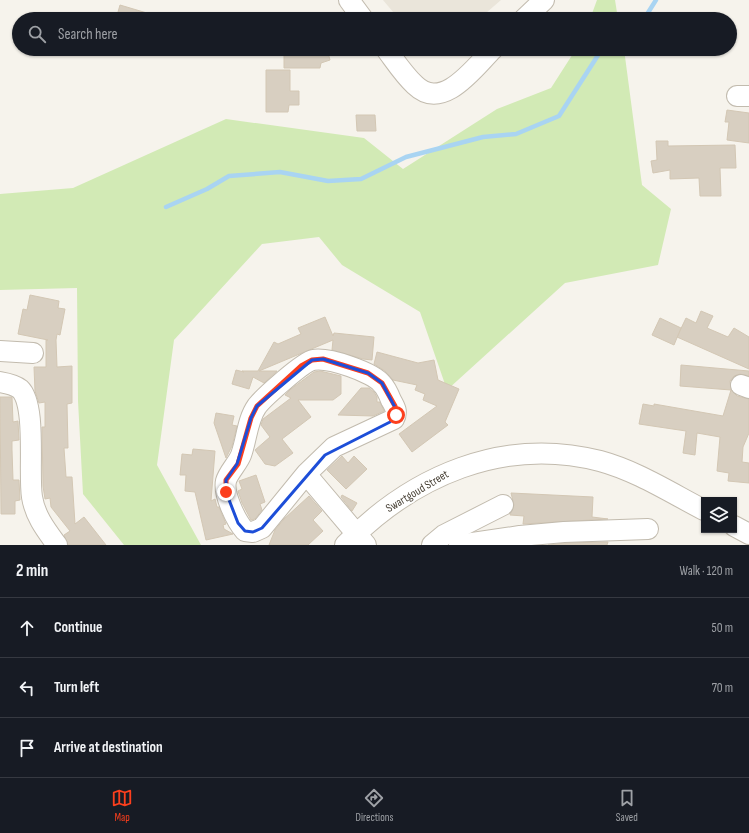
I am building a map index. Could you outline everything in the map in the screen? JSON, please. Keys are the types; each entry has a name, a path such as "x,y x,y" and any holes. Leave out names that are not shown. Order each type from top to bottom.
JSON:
{"street":[{"path":"349,0 358,12"},
{"path":"531,12 544,0"},
{"path":"391,56 413,84 424,92 438,94 450,90 486,56"},
{"path":"0,351 33,353"},
{"path":"323,359 368,373 382,383 395,406 396,410 394,419 334,447 306,474 262,528 254,532 244,531 238,523 226,492 226,480 238,464 251,418 257,406 301,366 312,360 323,359"},
{"path":"0,382 7,383 20,390 27,403 30,416 32,496 36,513 57,545"},
{"name":"Swartgoud Street","path":"355,541 399,500 452,470 478,461 505,455 533,453 575,457 619,467 701,508"},
{"path":"306,474 355,541"},
{"path":"432,545 444,534 503,505"},
{"path":"737,528 749,534"},
{"path":"458,545 520,536 564,532 648,529"}],"highlighted area":[{"path":"323,359 368,373 382,383 397,411 390,422 325,455 262,528 253,532 245,531 238,523 226,492 226,480 237,464 251,418 257,406 312,360"}],"shaded area":[{"path":"383,0 501,0 487,12 393,12"}],"green space":[{"path":"597,0 615,0 617,12 593,12"},
{"path":"572,56 625,56 642,185 671,209 658,265 565,283 447,390 420,312 342,265 319,237 262,244 174,340 157,465 201,545 124,545 83,494 78,401 77,288 0,290 0,194 73,188 226,119 364,138 403,169 497,109 551,88"}],"building":[{"path":"120,5 144,12 118,12"},
{"path":"284,56 329,56 330,60 321,63 320,68 284,68"},
{"path":"266,70 290,70 290,91 299,91 299,105 289,105 288,112 266,112"},
{"path":"727,110 749,113 749,143 727,140 729,122 725,122"},
{"path":"356,115 375,115 376,131 357,131"},
{"path":"656,141 668,141 668,146 735,145 736,168 720,168 721,196 700,196 699,178 670,179 670,170 653,173 651,161 657,160"},
{"path":"30,295 59,301 58,308 65,309 60,335 57,334 56,340 57,367 72,366 72,403 67,404 68,448 64,448 66,477 72,477 75,524 84,517 106,545 68,545 64,535 70,531 51,507 50,498 45,499 43,486 42,427 45,427 45,402 39,403 35,391 34,367 46,367 46,340 48,340 18,334 23,309 27,310"},
{"path":"701,311 713,316 707,328 728,337 734,328 749,337 749,369 677,337 686,318 696,323"},
{"path":"325,317 333,336 334,333 374,337 372,360 363,359 332,350 333,340 259,371 277,371 264,383 253,377 249,389 232,384 236,370 244,372 242,371 258,371 274,342 278,344 301,334 298,328"},
{"path":"660,318 681,328 674,345 652,335"},
{"path":"377,352 418,363 434,360 438,380 459,389 445,422 448,425 412,452 399,434 437,406 423,400 425,394 415,390 417,385 393,380 385,371 374,364"},
{"path":"681,365 749,371 749,376 740,374 734,376 730,381 731,390 680,386"},
{"path":"320,371 341,376 341,394 333,400 298,400 311,417 282,439 293,453 275,466 265,464 255,450 270,437 261,425 263,419 291,398 285,395 291,389 314,372"},
{"path":"361,388 369,388 374,392 377,397 377,402 380,402 384,411 373,416 338,415"},
{"path":"731,390 737,396 749,399 749,433 743,447 742,462 749,463 749,483 728,481 729,473 717,471 720,437 697,433 695,455 683,453 686,431 639,424 643,404 654,406 654,404 723,416"},
{"path":"0,397 12,397 13,422 18,421 19,440 12,441 13,480 19,480 20,500 15,501 15,514 1,514"},
{"path":"216,413 234,416 232,425 237,426 232,446 226,458 214,423"},
{"path":"193,449 215,451 211,501 215,499 217,507 219,507 226,524 223,525 224,529 233,534 206,540 195,492 185,491 186,475 180,475 182,454 192,455"},
{"path":"342,456 348,463 354,456 367,469 346,489 327,470"},
{"path":"256,475 265,502 260,504 262,510 255,519 251,520 242,503 238,491 242,489 239,481"},
{"path":"511,493 593,497 592,517 608,519 523,524 524,516 510,515 514,505"},
{"path":"342,495 357,503 352,511 341,497"},
{"path":"309,496 322,511 313,520 323,531 308,545 269,545 275,530 284,519"},
{"path":"608,542 607,545 548,545 565,543"}],"waterway":[{"path":"648,12 656,0"},
{"path":"166,207 207,189 229,176 280,172 328,181 361,179 406,157 483,137 516,134 559,116 598,56"}],"route":[{"path":"226,492 226,480 238,464 251,418 257,406 301,366 312,360 323,359 368,373 382,383 395,406 396,415"}]}
